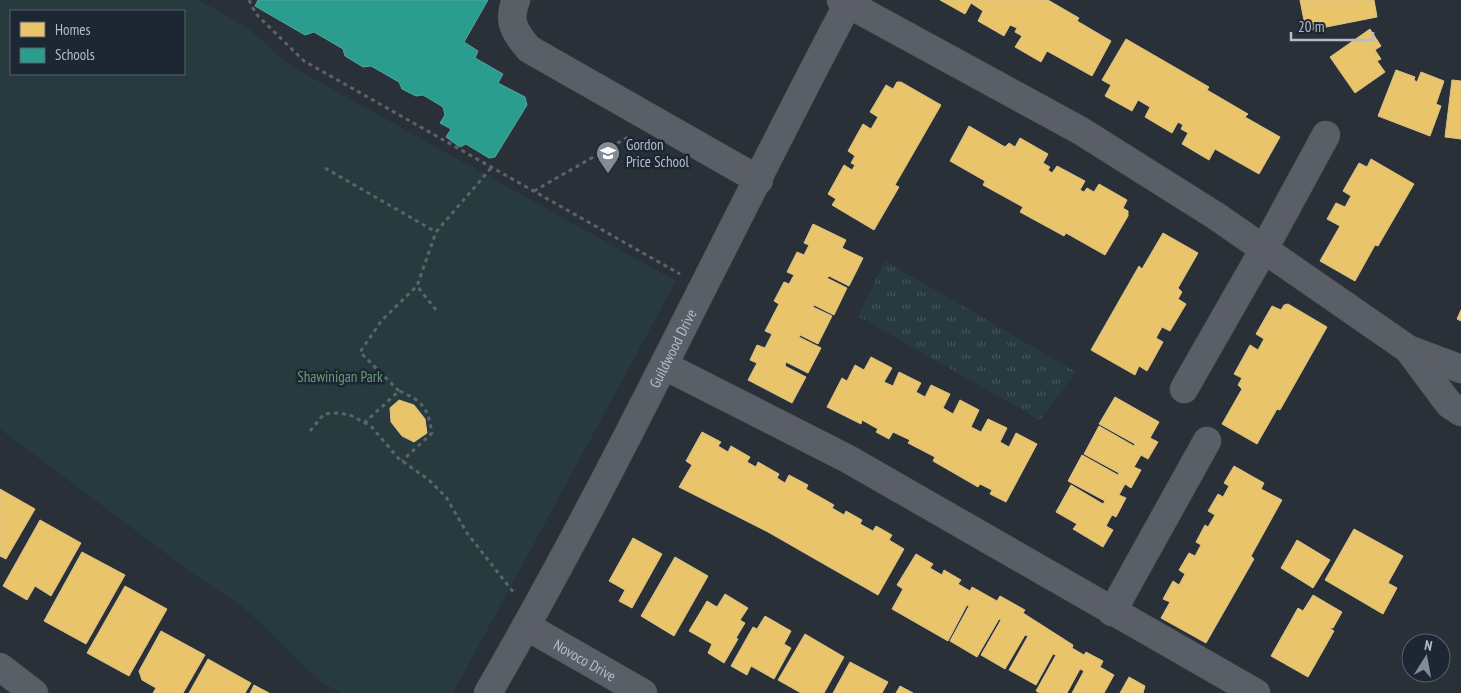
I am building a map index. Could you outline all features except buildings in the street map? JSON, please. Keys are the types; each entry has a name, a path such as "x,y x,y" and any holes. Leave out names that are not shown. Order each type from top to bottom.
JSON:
{"street":[{"path":"516,0 511,16 518,36 529,49 759,180"},
{"path":"846,1 1081,131 1216,216 1408,349 1461,369"},
{"name":"Guildwood Drive","path":"488,693 541,600 665,366 759,180 846,1"},
{"path":"1184,389 1264,250 1326,135"},
{"path":"1408,349 1449,404 1461,412"},
{"path":"665,366 848,459 1256,693"},
{"path":"1112,612 1207,441"},
{"name":"Novoco Drive","path":"526,626 643,693"},
{"path":"0,667 34,693"}],"path":[{"path":"249,0 256,14 304,61 704,288"},
{"path":"534,191 655,121"},
{"path":"402,461 432,434 429,414 417,399 399,391 360,352 382,320 417,286 436,232 492,167"},
{"path":"325,168 436,232"},
{"path":"417,286 436,310"},
{"path":"364,422 399,391"},
{"path":"310,431 324,414 338,413 350,415 371,426 402,461 429,480 446,497 467,533 512,592 541,600"}],"green space":[{"name":"Shawinigan Park","path":"0,0 199,0 249,29 291,66 676,281 453,693 341,693 321,682 243,607 192,573 0,429"},
{"path":"885,261 1076,372 1040,420 858,316"}],"place":[{"name":"Gordon Price School","path":"608,174"}]}
